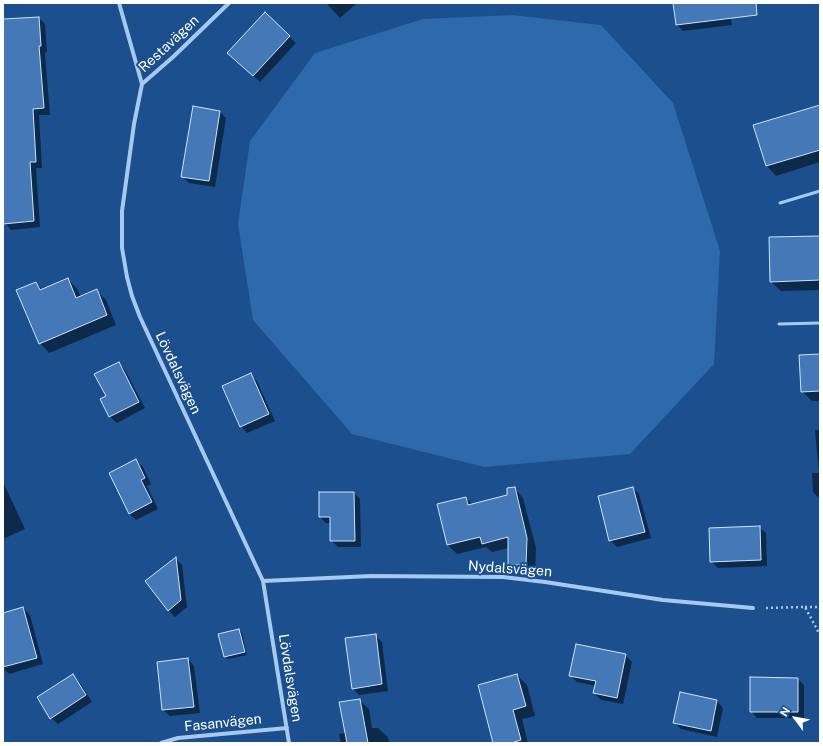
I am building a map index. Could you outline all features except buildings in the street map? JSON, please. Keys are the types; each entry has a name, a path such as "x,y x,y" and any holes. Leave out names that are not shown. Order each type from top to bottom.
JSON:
{"street":[{"name":"Lövdalsvägen","path":"119,3 142,84 133,131 122,211 122,248 127,277 140,317 263,581 289,743"},
{"name":"Restavägen","path":"142,84 173,58 229,3"},
{"name":"Nydalsvägen","path":"263,581 371,576 503,577 663,600 753,608"},
{"name":"Fasanvägen","path":"161,743 178,738 287,728"}],"lane":[{"path":"780,203 820,191"},
{"path":"779,324 820,323"}],"path":[{"path":"805,607 820,634"},
{"path":"753,608 820,607"}],"shaded area":[{"path":"512,15 601,25 673,103 720,251 714,364 630,454 484,467 352,434 253,320 238,224 250,141 315,53 423,19"}]}
